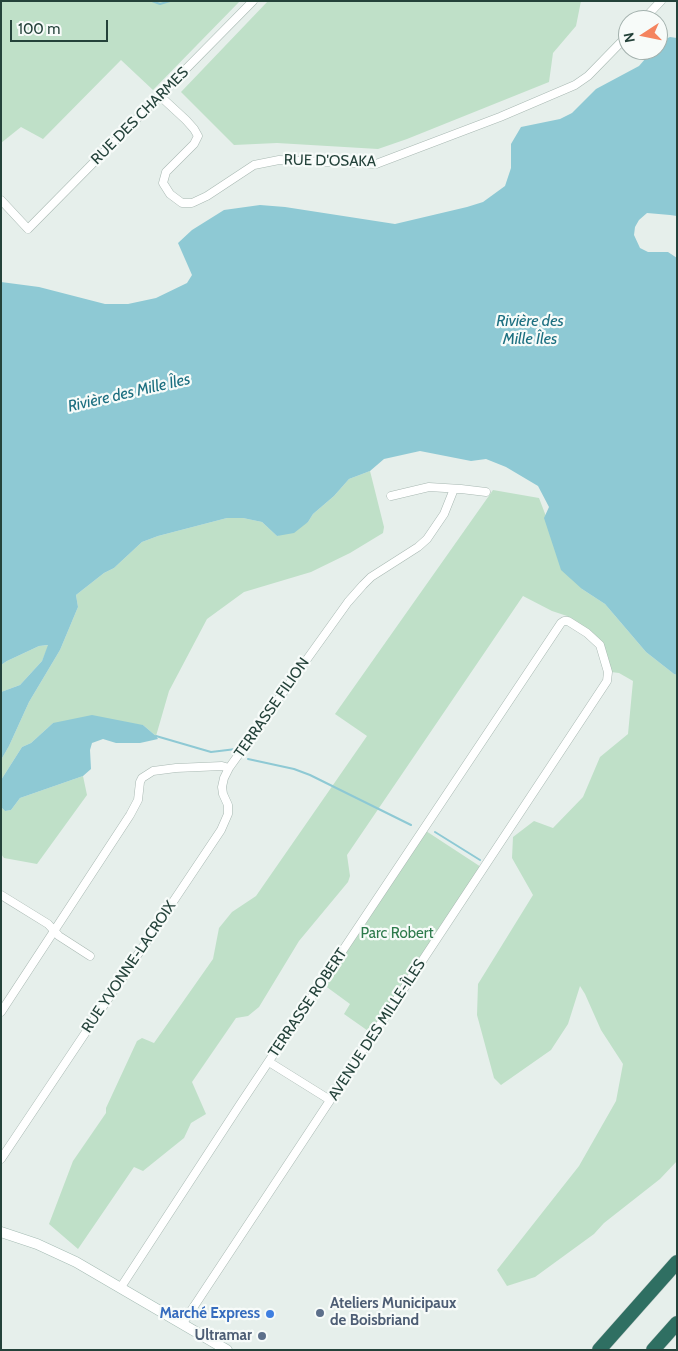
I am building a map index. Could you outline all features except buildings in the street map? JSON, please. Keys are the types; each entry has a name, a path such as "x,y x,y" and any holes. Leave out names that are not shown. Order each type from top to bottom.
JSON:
{"highway":[{"path":"597,1350 677,1262"},
{"path":"653,1350 677,1322"}],"main road":[{"path":"1,1232 63,1255 228,1350"}],"street":[{"name":"RUE DES CHARMES","path":"1,200 28,230 253,1"},
{"name":"RUE D'OSAKA","path":"160,96 186,120 198,136 194,144 166,172 163,183 170,194 182,203 192,203 207,196 254,166 279,160 376,164 500,117 575,85 588,76 618,45"},
{"path":"391,496 429,487 486,492"},
{"name":"TERRASSE FILION","path":"1,1012 133,810 138,800 142,778 153,771 176,768 222,766 229,768 348,602 363,584 424,543 430,536 444,514 454,488"},
{"name":"AVENUE DES MILLE-ÎLES","path":"183,1323 607,681 608,669 599,642 566,620 563,621"},
{"name":"TERRASSE ROBERT","path":"121,1287 563,621"},
{"name":"RUE YVONNE-LACROIX","path":"1,1159 221,830 228,814 228,805 222,787 229,768"},
{"path":"1,895 50,926 59,936 90,956"},
{"path":"269,1062 330,1100"}],"green space":[{"path":"1,1 240,1 153,90 121,60 43,139 21,127 1,143"},
{"path":"268,1 581,1 576,26 553,53 549,82 378,149 277,143 234,145 181,92"},
{"path":"370,471 384,527 383,533 350,553 311,572 244,592 207,619 169,691 156,736 143,725 53,723 31,743 22,747 1,780 1,760 29,702 60,650 78,607 76,595 104,573 114,568 142,542 158,536 227,518 243,518 262,522 277,536 308,522 313,514 334,496 349,479"},
{"path":"493,490 539,498 557,545 582,589 605,604 646,652 677,675 677,1161 660,1179 604,1223 594,1234 535,1277 507,1286 497,1270 579,1166 616,1101 623,1064 601,1030 580,986 568,1024 551,1050 501,1085 494,1078 477,1015 478,984 533,895 512,858 513,837 534,821 553,828 583,797 600,757 628,734 633,681 619,673 611,672 602,643 597,637 567,616 552,611 523,596 347,855 350,876 348,882 299,941 259,1007 248,1016 236,1018 192,1082 206,1114 191,1123 184,1138 143,1171 134,1167 78,1249 49,1224 73,1161 106,1113 106,1108 137,1041 142,1038 154,1043 213,959 219,928 232,912 256,896 367,736 335,714"},
{"path":"49,645 42,661 20,685 1,692 1,665 39,646"},
{"path":"83,776 87,795 37,864 4,858 1,854 1,807 5,811 11,810 20,798"},
{"name":"Parc Robert","path":"426,831 481,867 371,1033 344,1014 350,1004 324,985"}],"water":[{"name":"Rivière des Mille Îles","path":"668,38 677,38 677,216 647,213 639,220 635,227 634,235 640,248 648,252 668,252 677,258 677,675 646,652 605,604 582,589 561,570 544,518 549,507 538,486 506,467 486,459 471,461 420,451 384,459 370,471 349,479 334,496 313,514 308,522 294,533 277,536 262,522 243,518 227,518 142,542 114,568 104,573 76,595 78,607 60,650 29,702 1,760 1,692 20,685 42,661 48,645 39,646 1,665 1,282 39,287 105,304 128,304 156,298 187,283 192,275 178,243 192,230 224,210 260,205 285,207 395,224 483,202 505,186 511,168 511,144 521,127 560,119 572,113 596,89 639,66 644,60 668,60"},
{"path":"92,715 143,725 158,739 140,743 116,743 103,739 92,743 90,750 91,769 83,776 20,798 11,810 5,811 1,807 1,780 22,747 31,743 53,723"}],"waterway":[{"path":"152,1 160,4 170,1"},
{"path":"156,736 211,752 236,749"},
{"path":"248,759 294,769 310,775 411,825"},
{"path":"435,832 480,860"}],"place":[{"name":"Ateliers Municipaux de Boisbriand","path":"320,1313"},
{"name":"Marché Express","path":"270,1314"},
{"name":"Ultramar","path":"262,1336"}]}
